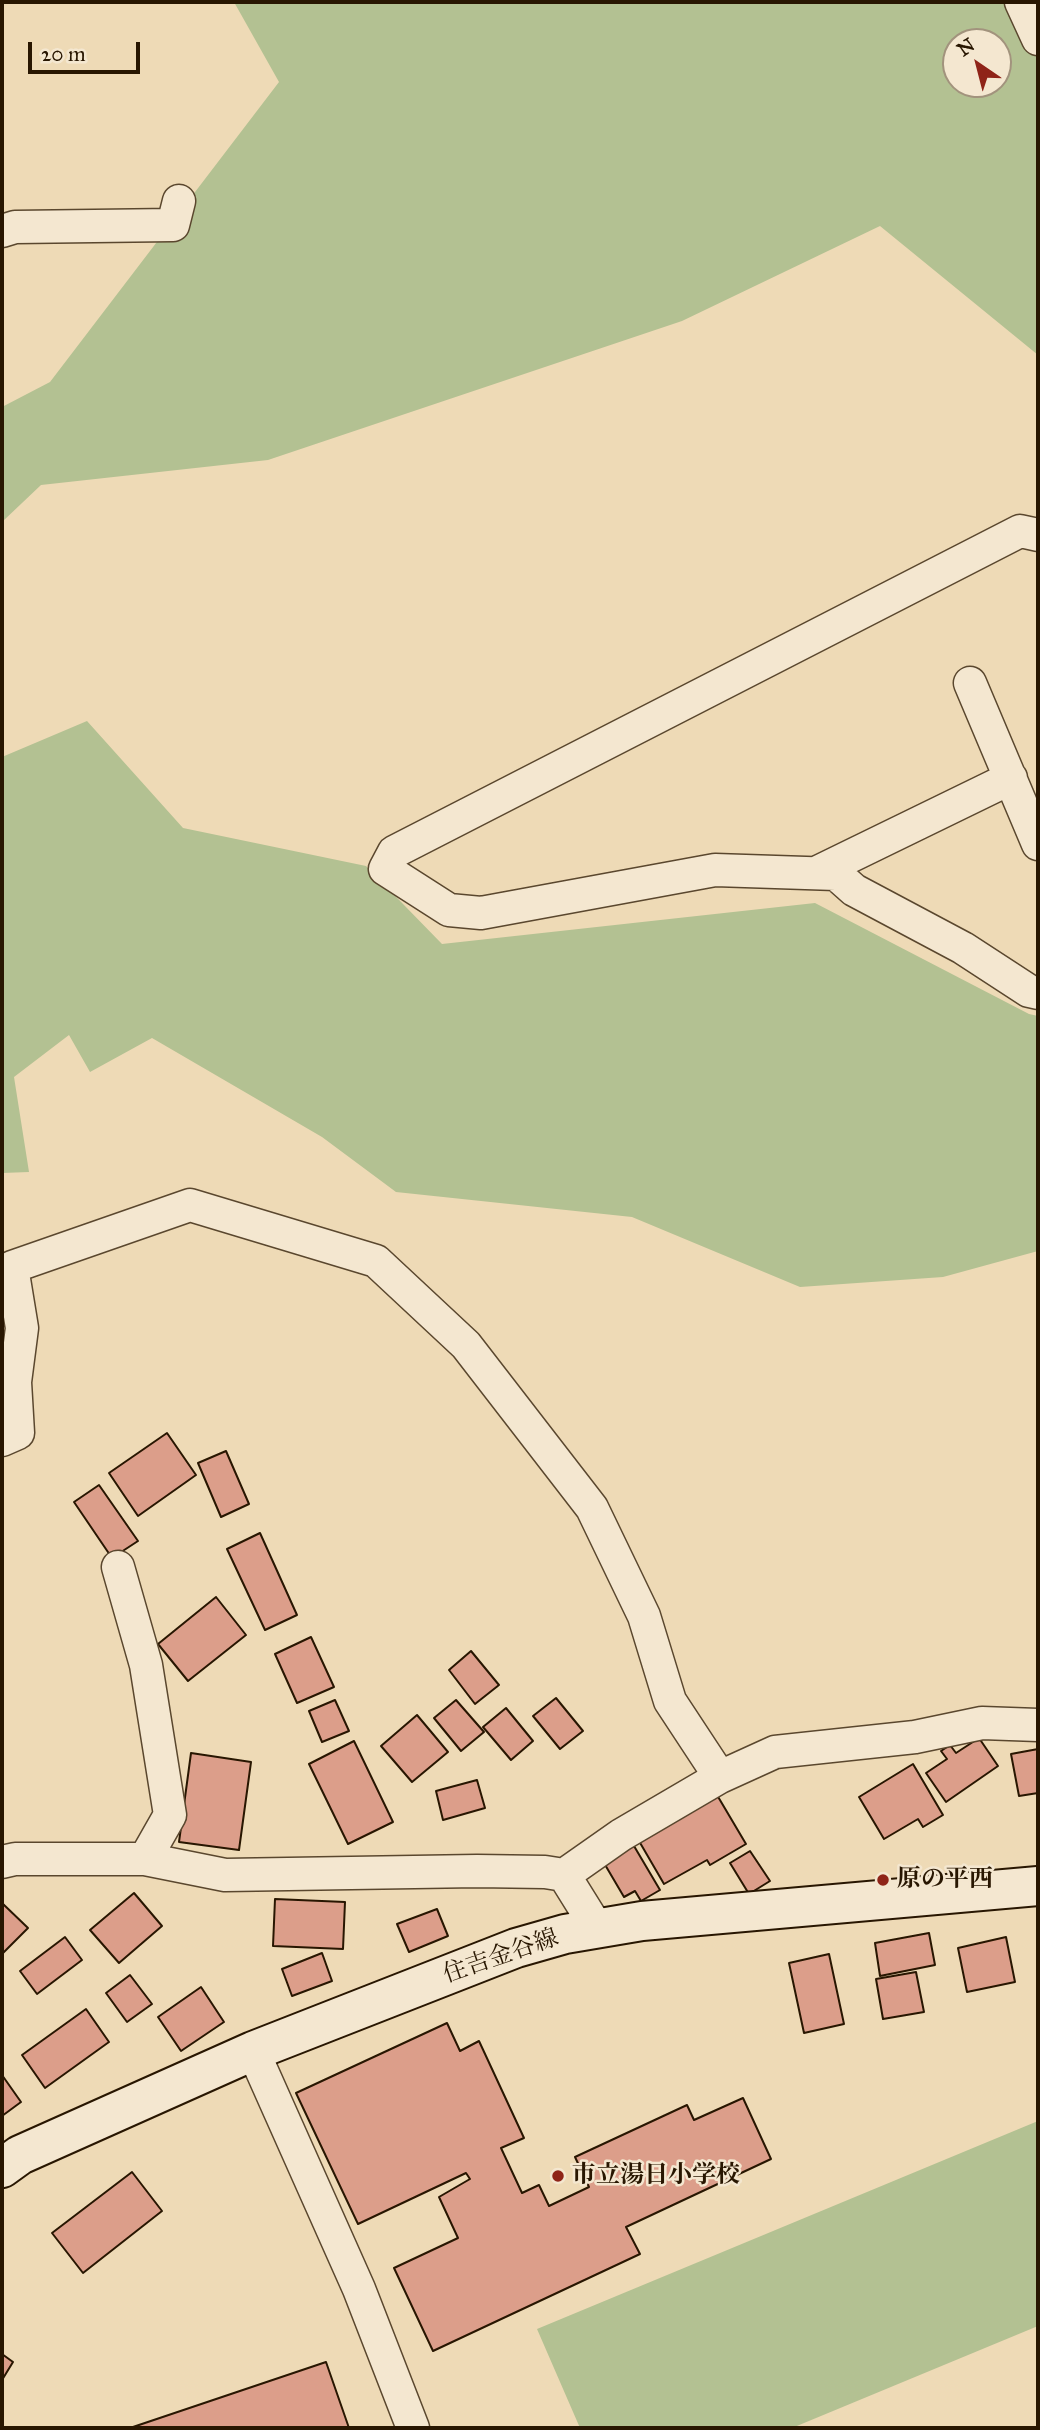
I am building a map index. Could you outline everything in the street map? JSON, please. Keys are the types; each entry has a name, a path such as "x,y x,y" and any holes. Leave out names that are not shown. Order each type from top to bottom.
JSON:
{"main road":[{"name":"住吉金谷線","path":"2,2168 20,2155 253,2051 516,1948 597,1928 642,1922 1038,1886"}],"street":[{"path":"1021,2 1038,39"},
{"path":"2,231 15,227 173,225 179,201"},
{"path":"1038,535 1020,531 1008,537 394,852 385,869 449,911 481,914 715,870 836,874 854,890 963,948 1029,991 1038,993"},
{"path":"971,683 1038,844"},
{"path":"816,873 1011,778"},
{"path":"2,1440 18,1433 15,1382 22,1328 12,1267 190,1205 376,1261 466,1345 592,1508 644,1616 670,1701 720,1777"},
{"path":"118,1567 146,1665 170,1815 145,1859"},
{"path":"2,1862 15,1859 145,1859 225,1875 477,1871 545,1872 564,1875 621,1835 720,1777 775,1752 915,1737 982,1723 1038,1725"},
{"path":"564,1875 597,1928"},
{"path":"253,2051 359,2289 413,2428"}],"green space":[{"path":"234,2 1038,2 1038,355 880,226 682,321 268,460 41,485 2,522 2,407 50,382 279,82"},
{"path":"87,721 183,828 366,866 442,944 815,903 1029,1014 1038,1016 1038,1251 943,1277 800,1287 632,1217 396,1192 322,1137 152,1038 90,1072 69,1035 14,1077 29,1172 2,1173 2,757"},
{"path":"1038,2121 1038,2326 792,2428 580,2428 537,2329"}],"building":[{"path":"167,1433 196,1475 138,1516 109,1473"},
{"path":"226,1451 249,1504 221,1517 198,1463"},
{"path":"99,1485 138,1541 112,1558 74,1502"},
{"path":"260,1533 297,1615 265,1630 227,1549"},
{"path":"216,1597 246,1635 188,1681 158,1644"},
{"path":"311,1637 334,1687 297,1703 275,1654"},
{"path":"471,1651 499,1685 475,1704 449,1670"},
{"path":"556,1698 583,1731 560,1749 533,1716"},
{"path":"335,1700 349,1731 322,1742 309,1711"},
{"path":"456,1700 484,1732 461,1751 434,1718"},
{"path":"506,1708 533,1741 511,1760 483,1727"},
{"path":"417,1715 448,1752 412,1782 381,1746"},
{"path":"979,1738 998,1766 946,1802 926,1773 947,1759 941,1751 950,1745 956,1753"},
{"path":"354,1741 393,1822 348,1844 309,1764"},
{"path":"1038,1749 1038,1793 1019,1796 1011,1754"},
{"path":"191,1753 251,1762 239,1850 179,1842"},
{"path":"913,1764 943,1815 923,1827 918,1819 884,1839 859,1797"},
{"path":"477,1780 485,1808 443,1820 436,1791"},
{"path":"717,1795 746,1844 710,1865 707,1860 664,1884 639,1841"},
{"path":"634,1846 660,1890 641,1901 635,1891 624,1897 604,1863"},
{"path":"750,1851 770,1881 749,1894 730,1863"},
{"path":"134,1893 162,1926 119,1963 90,1930"},
{"path":"275,1899 345,1902 343,1949 273,1946"},
{"path":"2,1903 28,1928 2,1954"},
{"path":"437,1909 448,1936 409,1952 397,1924"},
{"path":"929,1933 935,1965 880,1976 875,1943"},
{"path":"65,1937 82,1960 37,1994 20,1971"},
{"path":"1006,1937 1015,1982 967,1992 958,1948"},
{"path":"322,1953 332,1981 292,1996 282,1969"},
{"path":"829,1954 844,2024 804,2033 789,1963"},
{"path":"916,1972 924,2012 883,2019 876,1979"},
{"path":"130,1975 152,2004 127,2022 106,1993"},
{"path":"201,1987 224,2022 181,2051 158,2017"},
{"path":"86,2009 109,2042 45,2088 22,2055"},
{"path":"447,2023 460,2051 479,2041 524,2138 501,2148 522,2193 539,2185 549,2206 589,2187 575,2157 687,2105 694,2120 743,2098 771,2159 626,2227 640,2254 433,2351 394,2268 458,2238 439,2197 470,2179 466,2173 358,2224 296,2093"},
{"path":"2,2075 21,2102 2,2116"},
{"path":"132,2172 162,2211 83,2273 52,2233"},
{"path":"2,2354 13,2362 2,2380"},
{"path":"326,2362 349,2428 130,2428"}],"place":[{"name":"原の平西","path":"883,1880"},
{"name":"市立湯日小学校","path":"558,2176"}]}
